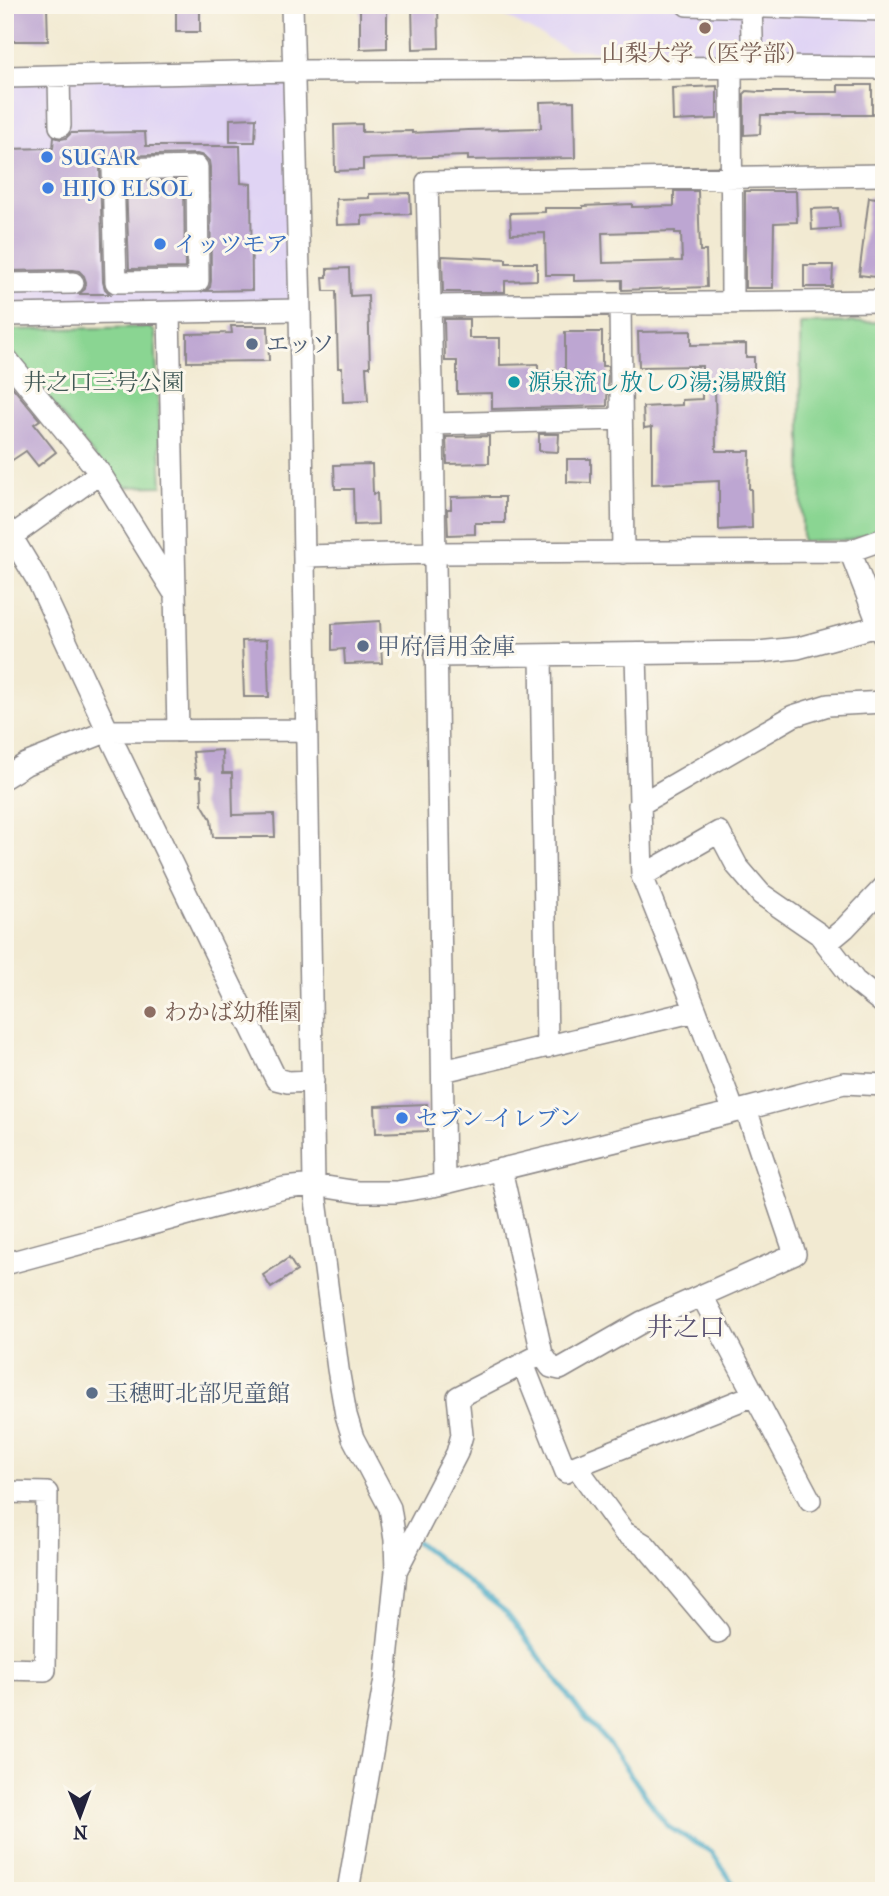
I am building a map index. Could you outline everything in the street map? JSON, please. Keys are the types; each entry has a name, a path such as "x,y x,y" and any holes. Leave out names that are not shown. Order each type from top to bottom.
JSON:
{"street":[{"path":"292,5 300,310 314,1185 346,1415 353,1437 390,1508 396,1571 385,1679 348,1891"},
{"path":"687,5 884,8"},
{"path":"751,6 753,67"},
{"path":"731,68 732,302"},
{"path":"5,78 293,71 884,68"},
{"path":"59,76 60,126"},
{"path":"197,167 198,281 116,282 113,169 197,167"},
{"path":"444,1183 427,182 884,175"},
{"path":"5,284 72,283"},
{"path":"430,306 884,301"},
{"path":"620,304 623,553"},
{"path":"5,316 300,310"},
{"path":"169,313 178,731"},
{"path":"5,357 100,474 175,593"},
{"path":"433,424 621,419"},
{"path":"100,474 9,531 38,581 276,1079 288,1082 313,1081"},
{"path":"304,556 850,551 884,539"},
{"path":"435,656 758,652 798,648 881,632 850,551"},
{"path":"501,1169 542,1354 551,1367 560,1369 642,1322 795,1254 740,1111 696,1011 642,876 636,654"},
{"path":"541,655 547,1047"},
{"path":"639,805 793,716 828,705 884,702"},
{"path":"5,777 26,764 108,732 306,730"},
{"path":"642,876 719,832 737,866 761,894 819,934 855,981 884,1004"},
{"path":"827,943 884,887"},
{"path":"443,1071 696,1011"},
{"path":"8,1260 284,1188 314,1185 358,1192 396,1192 444,1183 740,1111 844,1083 884,1085"},
{"path":"702,1296 810,1500"},
{"path":"396,1571 457,1453 462,1435 457,1397 542,1354"},
{"path":"523,1364 566,1472 754,1395"},
{"path":"576,1466 624,1532 645,1545 718,1632"},
{"path":"5,1492 47,1493 45,1670 5,1670"}],"shaded area":[{"name":"山梨大学（医学部）","path":"483,5 884,5 884,60 720,57 567,49"},
{"path":"294,71 300,310 5,315 5,78"}],"green space":[{"path":"884,322 884,527 850,540 802,541 800,323"},
{"name":"井之口三号公園","path":"149,327 155,332 162,486 119,487 5,344 5,330"}],"building":[{"path":"176,5 200,5 200,32 176,32"},
{"path":"360,5 387,5 387,48 360,49"},
{"path":"412,5 438,5 439,48 413,49"},
{"path":"5,6 47,6 48,41 5,41"},
{"path":"838,85 872,85 872,115 761,115 760,134 744,135 744,94 747,91 838,92"},
{"path":"717,86 717,119 673,121 672,88"},
{"path":"574,101 575,158 468,160 468,156 363,159 363,170 335,171 334,125 362,124 362,132 412,133 541,128 540,102"},
{"path":"256,118 255,142 230,142 230,119"},
{"path":"145,132 146,146 240,146 241,183 251,184 252,290 206,291 211,281 210,167 204,156 197,154 113,156 102,162 103,282 110,294 79,294 85,289 86,282 79,271 5,271 5,149 53,148 54,137 66,138 71,133"},
{"path":"184,180 185,268 129,269 126,182"},
{"path":"674,191 698,191 700,251 706,251 707,287 622,290 622,280 574,281 574,275 546,275 545,233 511,234 510,213 545,212 545,208 583,206 674,206","holes":["602,233 681,233 682,261 603,263"]},
{"path":"745,191 796,191 797,222 774,223 773,288 745,288"},
{"path":"410,193 411,214 362,216 362,224 337,225 336,199 369,198 369,194"},
{"path":"869,197 884,199 884,278 859,275"},
{"path":"838,208 840,228 812,230 811,209"},
{"path":"442,256 506,259 506,263 537,263 537,280 505,281 505,292 443,292"},
{"path":"804,265 833,265 832,287 804,287"},
{"path":"349,268 350,296 368,295 368,401 343,402 342,368 338,368 336,291 324,291 323,277 327,277 327,269"},
{"path":"444,319 469,319 469,338 500,338 500,365 538,364 538,371 565,371 565,332 602,332 602,366 608,366 607,406 492,409 492,393 457,394 457,361 445,361"},
{"path":"231,326 268,326 269,361 187,362 187,334 232,333"},
{"path":"691,331 691,345 746,344 746,357 754,357 754,382 715,382 716,451 750,451 752,528 719,530 719,481 652,484 652,427 644,428 643,407 682,405 682,400 702,399 702,366 639,367 638,332"},
{"path":"5,378 40,420 34,424 56,452 38,466 26,451 5,465"},
{"path":"539,434 559,434 558,452 539,451"},
{"path":"489,436 489,463 447,464 446,437"},
{"path":"567,459 591,459 591,483 567,482"},
{"path":"372,464 378,524 354,525 353,489 335,489 334,465"},
{"path":"451,497 505,497 505,523 475,523 475,534 448,535 447,509 451,509"},
{"path":"380,621 382,663 345,664 344,649 332,650 332,624"},
{"path":"267,640 269,697 244,697 242,641"},
{"path":"222,750 223,773 232,773 233,815 274,814 275,837 213,837 211,819 202,804 201,777 196,777 193,752"},
{"name":"セブン-イレブン","path":"427,1104 428,1131 376,1133 375,1106"},
{"path":"289,1258 297,1271 271,1288 263,1275"}],"waterway":[{"path":"417,1542 506,1612 582,1714 606,1740 668,1827 712,1852 738,1891"}],"place":[{"name":"山梨大学（医学部）","path":"705,28"},
{"name":"SUGAR","path":"47,157"},
{"name":"HIJO ELSOL","path":"48,188"},
{"name":"イッツモア","path":"160,244"},
{"name":"エッソ","path":"252,344"},
{"name":"源泉流し放しの湯;湯殿館","path":"514,382"},
{"name":"甲府信用金庫","path":"363,646"},
{"name":"わかば幼稚園","path":"150,1012"},
{"name":"セブン-イレブン","path":"402,1118"},
{"name":"玉穂町北部児童館","path":"92,1393"}],"district":[{"name":"井之口","path":"686,1327"}]}
